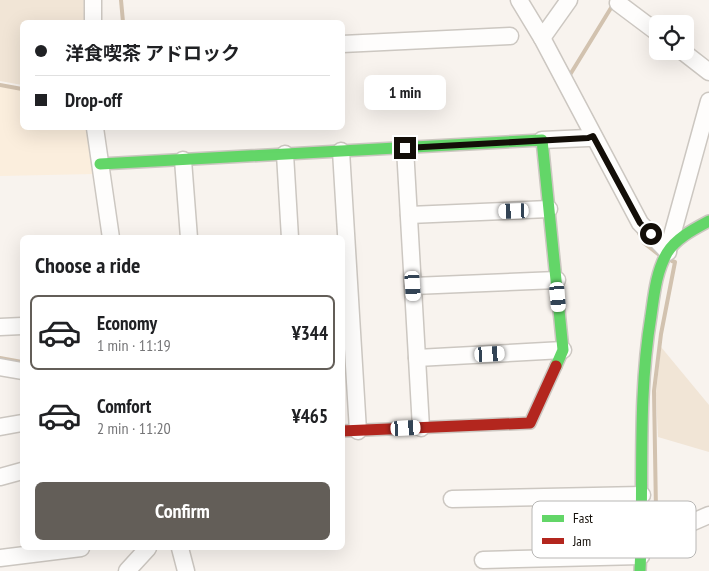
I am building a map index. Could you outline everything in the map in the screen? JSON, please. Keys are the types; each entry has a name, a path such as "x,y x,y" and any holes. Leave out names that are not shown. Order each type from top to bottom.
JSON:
{"street":[{"path":"93,0 93,20"},
{"path":"519,0 542,38 591,136 640,223 668,252"},
{"path":"542,38 569,0"},
{"path":"618,3 649,26"},
{"path":"345,44 510,36"},
{"path":"694,60 709,72"},
{"path":"642,501 641,394 643,366 656,288 668,252 709,101"},
{"path":"95,130 111,235"},
{"path":"100,164 591,136"},
{"path":"345,275 350,431 530,423 563,350 542,140"},
{"path":"405,148 421,428"},
{"path":"341,151 344,235"},
{"path":"285,154 290,235"},
{"path":"183,160 189,235"},
{"path":"409,215 549,209"},
{"path":"668,252 696,228 709,221"},
{"path":"413,286 557,280"},
{"path":"0,327 20,326"},
{"path":"417,358 563,350"},
{"path":"0,367 20,371"},
{"path":"0,427 20,423"},
{"path":"0,477 20,472"},
{"path":"452,498 642,495"},
{"path":"696,523 709,515"},
{"path":"0,558 65,550"},
{"path":"127,571 146,550"},
{"path":"181,550 186,571"},
{"path":"483,560 588,558"}],"shaded area":[{"path":"0,0 87,0 87,20 20,20 20,85 0,81"},
{"path":"0,87 20,90 20,130 88,130 95,174 0,176"},
{"path":"661,347 709,405 709,452 658,437 656,393"}],"waterway":[{"path":"121,0 123,20"},
{"path":"568,78 614,3"},
{"path":"0,85 20,89"},
{"path":"639,233 644,243 658,254"},
{"path":"656,501 654,391 661,334 675,262 672,261"},
{"path":"0,358 20,362"}],"traffic: fast":[{"path":"100,164 542,140 563,350 556,366"},
{"path":"641,501 644,379 656,284 663,260 675,243 686,234 709,221"},
{"path":"640,558 640,571"}],"traffic: jam":[{"path":"345,431 530,423 556,366"}],"route":[{"path":"405,148 588,138 593,136 640,223 651,234"}]}
